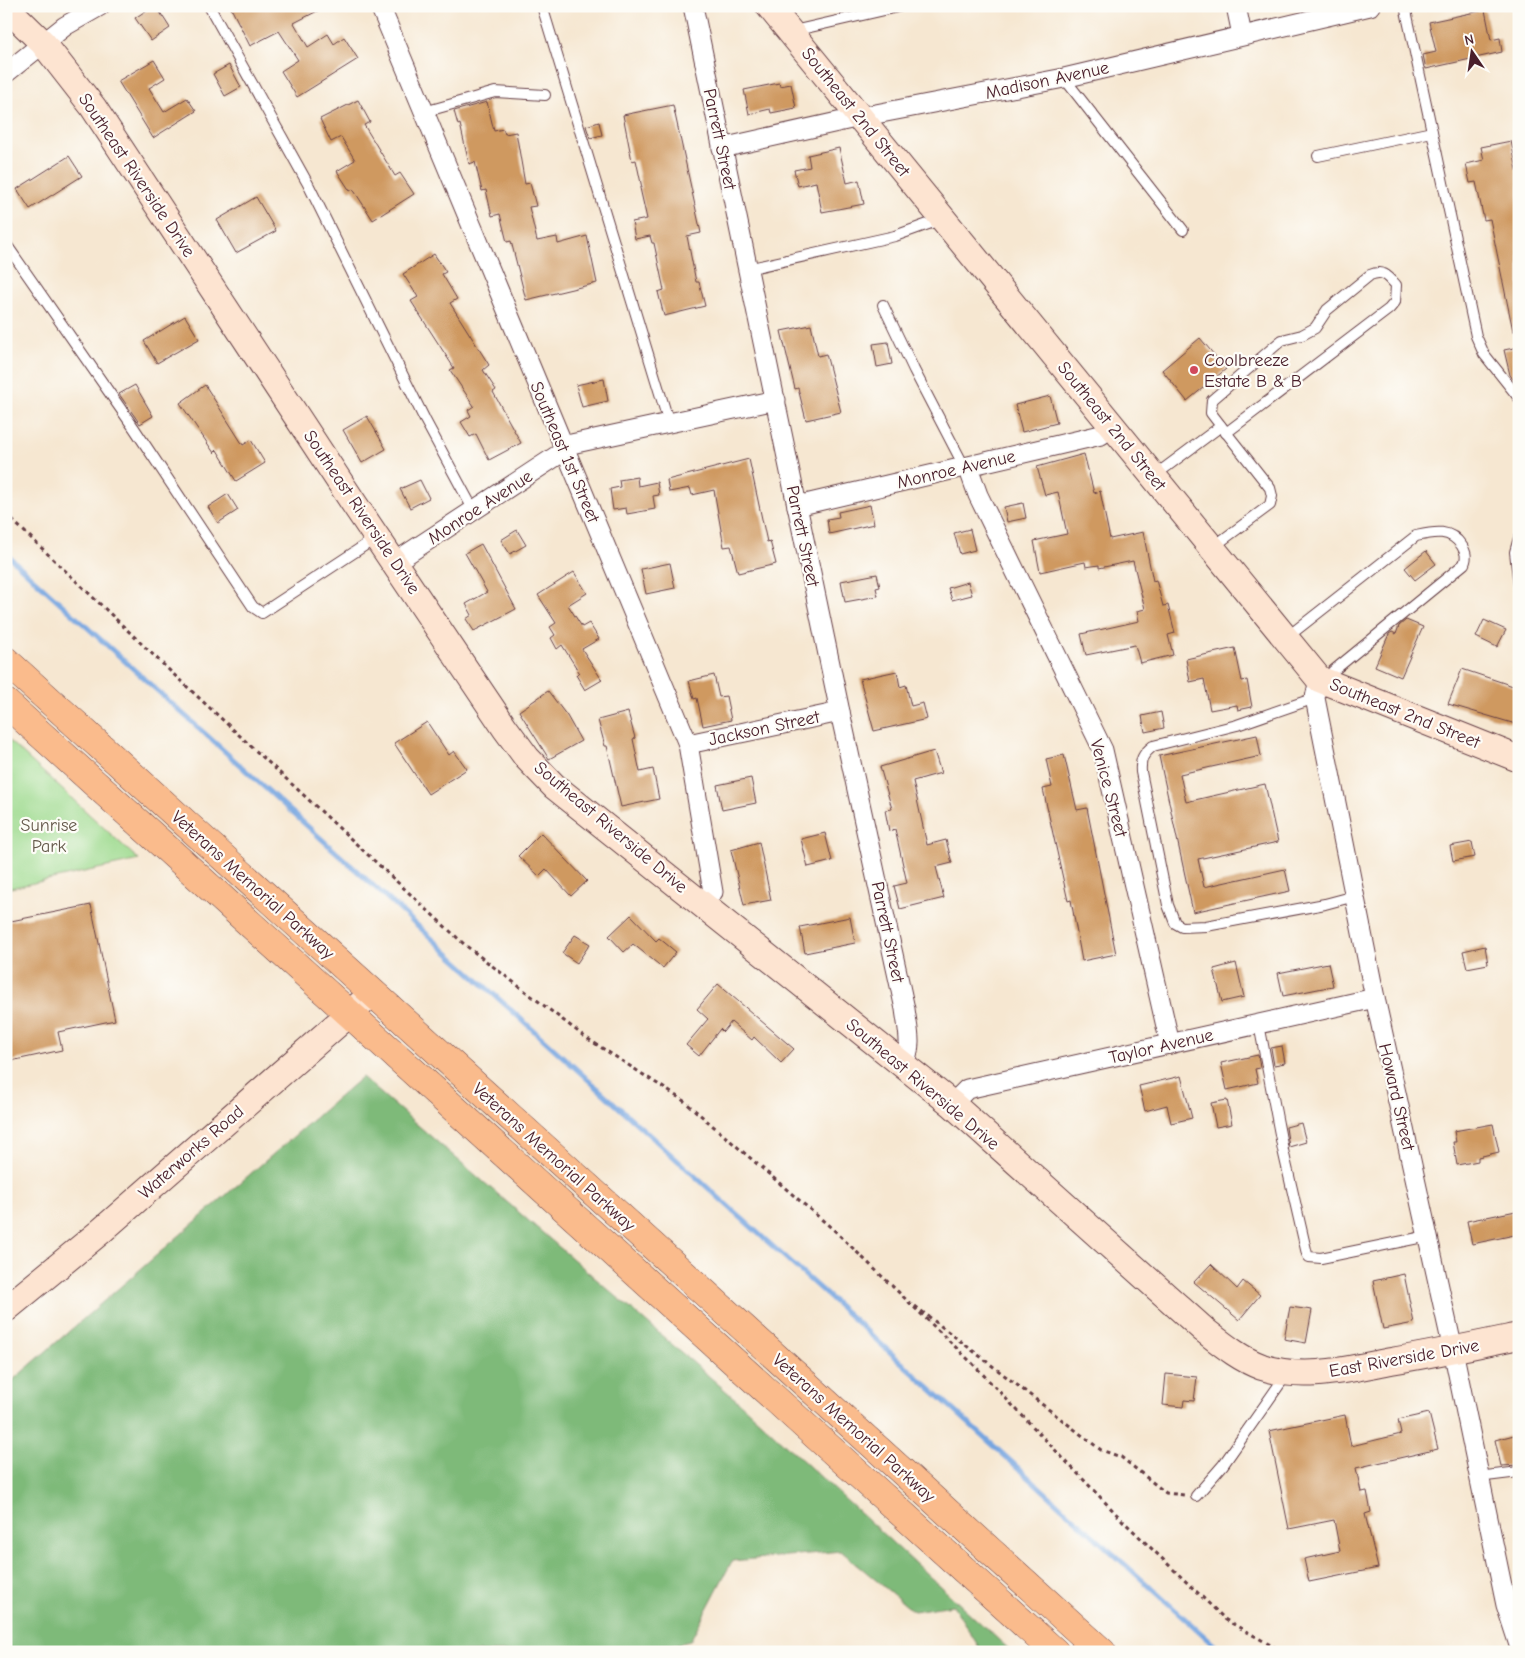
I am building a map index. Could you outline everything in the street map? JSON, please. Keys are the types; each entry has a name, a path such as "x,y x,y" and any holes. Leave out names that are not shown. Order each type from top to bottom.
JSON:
{"highway":[{"name":"Veterans Memorial Parkway","path":"6,661 1102,1652"},
{"name":"Veterans Memorial Parkway","path":"6,703 1055,1652"}],"street":[{"path":"6,73 65,26 100,6"},
{"name":"Southeast 1st Street","path":"380,6 688,744 713,892 703,904"},
{"name":"Parrett Street","path":"693,6 840,712 905,1009 909,1054 903,1063"},
{"name":"Southeast 2nd Street","path":"769,6 1286,638 1320,686 1519,759"},
{"path":"1236,6 1242,35"},
{"name":"Madison Avenue","path":"722,148 860,117 1064,78 1370,6"},
{"name":"Southeast Riverside Drive","path":"6,7 43,43 93,107 505,728 536,768 554,786 952,1104 1040,1185 1220,1342 1244,1358 1263,1367 1288,1372"},
{"name":"Monroe Avenue","path":"395,562 474,511 563,448 776,400"},
{"name":"Monroe Avenue","path":"797,506 1101,435 1112,426"},
{"name":"Venice Street","path":"966,467 1103,750 1170,1044"},
{"name":"Howard Street","path":"1320,686 1355,896 1375,998 1453,1350 1506,1604 1519,1644"},
{"name":"Jackson Street","path":"688,744 840,712"},
{"name":"Waterworks Road","path":"6,1309 100,1232 373,993"},
{"name":"Taylor Avenue","path":"952,1104 968,1090 1375,998"},
{"name":"East Riverside Drive","path":"1288,1372 1318,1374 1519,1336"}],"lane":[{"path":"209,6 308,184 425,420 474,511"},
{"path":"542,6 669,423"},
{"path":"790,32 902,6"},
{"path":"1405,6 1476,336 1484,354 1519,398"},
{"path":"1064,78 1184,230"},
{"path":"424,112 495,92 545,95"},
{"path":"1318,156 1432,132"},
{"path":"747,269 895,236 942,218"},
{"path":"6,244 134,428 253,607 262,613 378,537"},
{"path":"1154,477 1224,429 1389,309 1395,302 1396,285 1387,274 1378,272 1370,275 1327,310 1315,328 1302,335 1282,340 1212,400 1211,412 1224,429 1270,488 1272,496 1270,505 1212,547"},
{"path":"883,305 914,370 966,467"},
{"path":"1286,638 1416,536 1439,532 1449,533 1457,538 1465,552 1464,564 1333,671 1320,686 1237,725 1153,746 1143,754 1140,762 1168,905 1175,923 1182,927 1206,926 1325,904 1355,896"},
{"path":"1519,538 1515,552 1519,586"},
{"path":"1259,1024 1283,1150 1309,1257 1321,1258 1428,1236"},
{"path":"1196,1496 1223,1465 1288,1372"},
{"path":"1478,1477 1519,1472"}],"path":[{"path":"6,514 168,670 465,945 585,1037 684,1101 835,1231 972,1363 1124,1522 1226,1620 1283,1652"},
{"path":"903,1297 1101,1450 1121,1457 1166,1493 1196,1496"}],"green space":[{"name":"Sunrise Park","path":"6,738 139,860 6,889"},
{"path":"362,1077 740,1403 1012,1652 982,1652 953,1605 913,1611 841,1551 732,1561 690,1641 643,1652 6,1652 6,1386"}],"building":[{"path":"156,6 170,28 151,41 135,18"},
{"path":"230,6 327,6 294,23 308,47 328,34 334,44 344,37 358,59 297,97 281,71 298,60 279,31 250,46"},
{"path":"1485,10 1491,40 1500,38 1502,52 1426,69 1423,55 1436,52 1429,22"},
{"path":"154,60 165,78 149,88 164,112 187,98 196,111 153,138 118,81"},
{"path":"229,65 241,87 225,96 213,74"},
{"path":"779,83 780,86 791,84 796,108 771,113 770,109 749,114 744,90"},
{"path":"358,100 370,122 364,125 395,176 400,173 414,194 373,220 353,189 350,191 337,171 355,160 341,137 331,142 320,119"},
{"path":"487,102 494,131 503,129 505,134 516,132 525,184 530,183 536,206 529,207 537,241 557,237 558,244 587,236 597,283 526,300 511,241 507,242 500,214 492,216 486,190 482,191 475,162 469,164 460,124 458,125 454,111"},
{"path":"673,105 701,233 687,236 696,282 699,282 705,306 664,316 658,292 664,290 654,243 652,243 650,236 635,239 632,222 647,219 636,160 632,161 623,115"},
{"path":"599,122 602,135 590,138 586,126"},
{"path":"1511,141 1519,179 1519,330 1513,331 1490,219 1484,220 1476,182 1470,183 1466,164 1484,160 1481,147"},
{"path":"839,148 847,183 859,180 864,204 822,212 816,182 798,186 794,170 810,167 808,155"},
{"path":"69,156 82,176 30,209 17,189"},
{"path":"256,197 276,231 236,253 217,220"},
{"path":"434,254 446,272 442,274 457,299 450,303 489,365 483,370 496,390 493,392 521,443 489,460 476,434 470,437 461,422 471,416 468,410 474,406 450,370 454,368 411,301 418,297 403,274"},
{"path":"185,316 199,339 157,363 144,341"},
{"path":"811,325 818,356 826,354 841,412 806,420 798,388 795,389 781,331"},
{"name":"Coolbreeze Estate B & B","path":"1200,338 1226,369 1187,401 1162,370"},
{"path":"888,342 892,364 877,367 873,344"},
{"path":"1519,347 1519,387 1510,375 1504,350"},
{"path":"604,379 608,401 582,407 576,385"},
{"path":"135,385 153,416 140,424 119,394"},
{"path":"205,385 243,445 251,440 265,463 236,481 217,450 214,453 180,403"},
{"path":"1050,396 1057,423 1022,432 1015,405"},
{"path":"367,416 386,449 362,463 343,430"},
{"path":"1084,454 1094,493 1100,491 1110,539 1143,532 1153,581 1156,580 1163,606 1168,605 1175,633 1168,635 1173,655 1140,663 1135,645 1086,655 1081,634 1139,621 1137,611 1145,609 1133,561 1099,568 1099,565 1086,567 1085,562 1040,572 1034,541 1067,534 1058,492 1045,495 1037,467"},
{"path":"749,459 767,542 770,541 776,564 738,573 731,546 724,547 714,490 692,495 690,488 669,492 667,480"},
{"path":"637,477 638,486 657,482 659,495 653,496 655,509 627,514 626,508 613,510 610,489 620,487 619,480"},
{"path":"420,480 429,498 410,508 400,489"},
{"path":"228,494 238,510 218,523 208,507"},
{"path":"1023,503 1026,518 1007,522 1004,507"},
{"path":"870,505 874,524 829,534 827,519 839,517 838,512"},
{"path":"970,529 975,550 960,554 954,533"},
{"path":"517,530 526,545 510,554 501,540"},
{"path":"481,544 516,609 474,631 466,619 472,615 466,604 487,592 465,553"},
{"path":"1426,551 1436,564 1415,580 1405,568"},
{"path":"670,563 675,588 646,594 641,569"},
{"path":"574,572 587,593 568,605 582,627 589,623 599,639 582,649 602,680 585,690 576,675 579,672 562,645 557,649 551,638 555,635 550,627 556,623 538,595"},
{"path":"877,574 880,587 876,588 878,596 845,602 841,581"},
{"path":"968,582 972,595 952,600 948,588"},
{"path":"1406,620 1423,627 1401,677 1375,666 1389,634 1392,632 1396,634 1399,626"},
{"path":"1484,620 1506,630 1497,647 1476,637"},
{"path":"1235,648 1242,681 1247,680 1252,707 1238,710 1237,705 1210,710 1204,679 1190,682 1186,659"},
{"path":"1462,669 1519,688 1519,725 1448,704"},
{"path":"897,671 900,687 906,685 911,706 923,703 927,719 874,731 860,679"},
{"path":"714,675 719,697 726,696 731,720 703,726 697,698 694,699 689,681"},
{"path":"548,691 567,716 581,741 549,759 519,711"},
{"path":"628,712 635,738 633,739 640,772 653,769 659,799 621,807 607,746 605,746 598,720"},
{"path":"1161,712 1164,728 1145,732 1142,716"},
{"path":"427,722 449,755 454,751 467,769 428,794 394,743"},
{"path":"1257,735 1261,756 1180,774 1186,802 1265,784 1278,842 1198,859 1204,887 1285,869 1290,891 1193,912 1159,756"},
{"path":"934,751 941,773 913,781 927,845 946,840 952,863 936,867 944,898 900,909 894,886 907,883 895,829 889,831 885,810 892,809 880,767"},
{"path":"1064,755 1077,810 1087,808 1116,954 1082,961 1071,900 1068,901 1043,789 1052,787 1046,759"},
{"path":"751,778 756,803 722,810 717,785"},
{"path":"541,833 587,881 571,896 546,869 539,876 518,856"},
{"path":"825,833 832,861 808,867 801,839"},
{"path":"759,842 771,900 744,905 731,850"},
{"path":"1472,842 1475,857 1453,861 1450,846"},
{"path":"91,905 115,1020 58,1032 62,1050 6,1062 6,922"},
{"path":"631,915 656,941 659,938 676,952 663,968 633,944 624,952 609,936"},
{"path":"850,917 855,943 805,953 800,927"},
{"path":"575,935 590,944 577,963 562,953"},
{"path":"1485,946 1488,964 1467,968 1463,951"},
{"path":"1236,963 1244,997 1222,1002 1214,969"},
{"path":"1328,963 1333,986 1283,996 1278,973"},
{"path":"718,984 794,1049 781,1063 754,1037 752,1040 731,1022 723,1032 720,1029 699,1056 686,1045 708,1019 697,1009"},
{"path":"1282,1046 1285,1063 1274,1065 1271,1048"},
{"path":"1258,1055 1260,1068 1255,1069 1258,1083 1227,1090 1221,1063"},
{"path":"1181,1076 1192,1118 1171,1123 1167,1105 1145,1111 1139,1086"},
{"path":"1227,1100 1232,1124 1216,1127 1211,1103"},
{"path":"1301,1123 1306,1142 1289,1147 1286,1127"},
{"path":"1493,1124 1499,1152 1478,1157 1478,1161 1457,1165 1453,1142 1456,1142 1454,1131"},
{"path":"1516,1211 1519,1234 1472,1244 1467,1221"},
{"path":"1211,1264 1237,1289 1243,1281 1260,1295 1239,1320 1194,1282"},
{"path":"1404,1274 1414,1323 1383,1329 1373,1281"},
{"path":"1290,1307 1312,1310 1306,1343 1284,1339"},
{"path":"1166,1374 1197,1377 1194,1401 1184,1400 1183,1407 1163,1405"},
{"path":"1429,1413 1438,1449 1356,1468 1361,1492 1367,1491 1371,1512 1365,1514 1378,1568 1309,1582 1304,1559 1340,1551 1334,1520 1289,1529 1269,1431 1345,1415 1351,1446 1401,1434 1398,1420"},
{"path":"1514,1435 1519,1465 1501,1466 1495,1440"}],"waterway":[{"path":"6,554 1222,1652"}],"place":[{"name":"Coolbreeze Estate B & B","path":"1194,370"}]}
